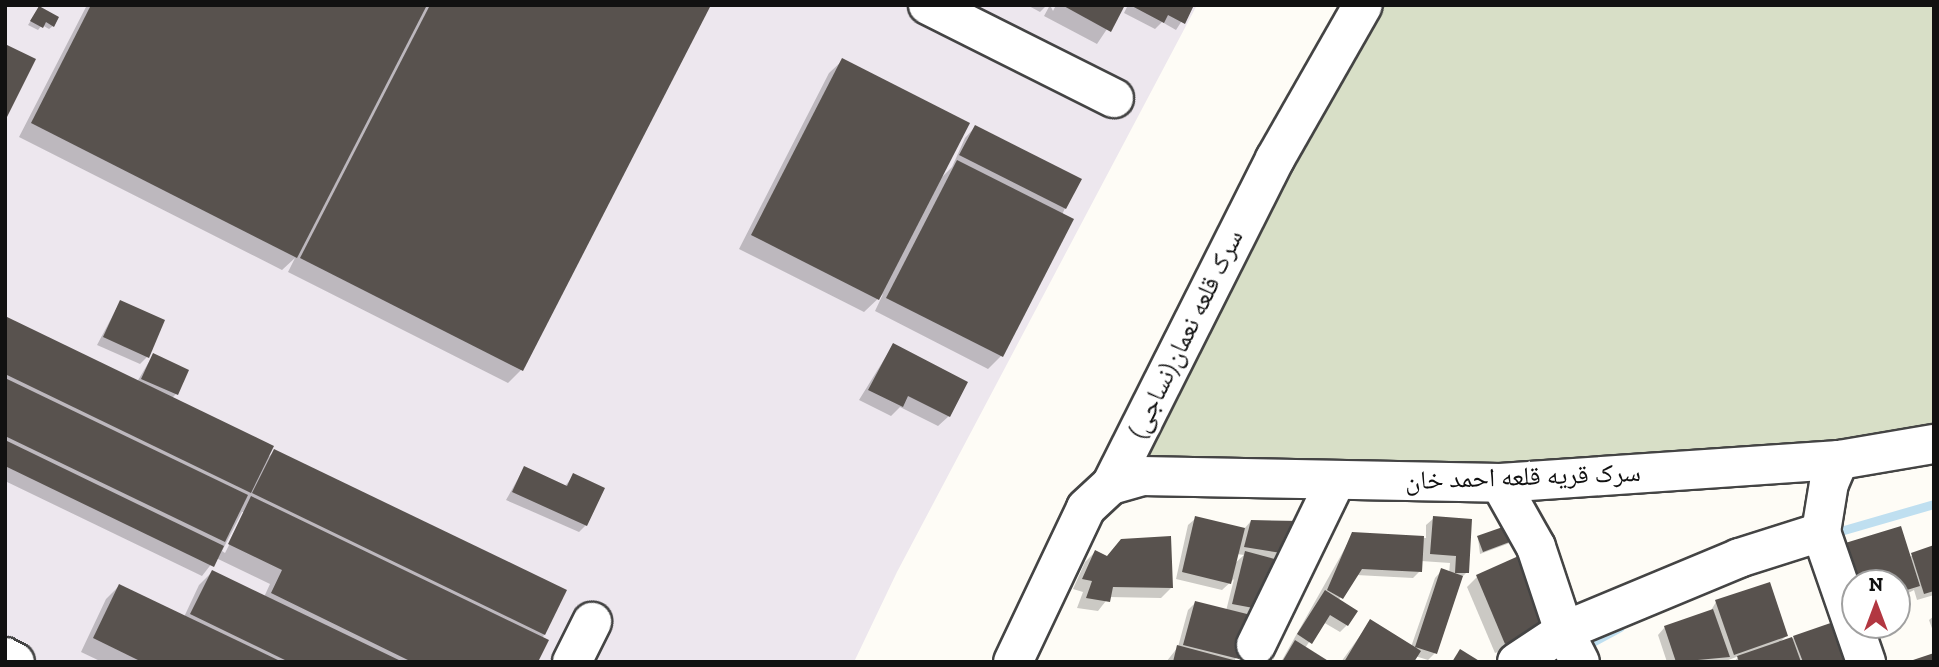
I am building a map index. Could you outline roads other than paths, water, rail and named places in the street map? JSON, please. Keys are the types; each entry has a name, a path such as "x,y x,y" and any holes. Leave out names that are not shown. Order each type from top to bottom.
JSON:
{"street":[{"path":"928,5 1114,98"},
{"name":"سرک قلعه نعمان(نساجی)","path":"1013,662 1086,508 1111,485 1275,159 1363,5"},
{"name":"سرک قریه قلعه احمد خان","path":"1111,485 1142,475 1335,482 1500,483 1839,460 1934,444"},
{"path":"1839,460 1829,483 1821,532 1866,662"},
{"path":"1256,645 1335,482"},
{"path":"1500,483 1536,547 1572,646"},
{"path":"1517,662 1572,646 1739,558 1821,532"},
{"path":"572,662 592,622"},
{"path":"5,657 15,662"}],"waterway":[{"path":"1830,534 1934,504"},
{"path":"1583,647 1620,627"}]}
